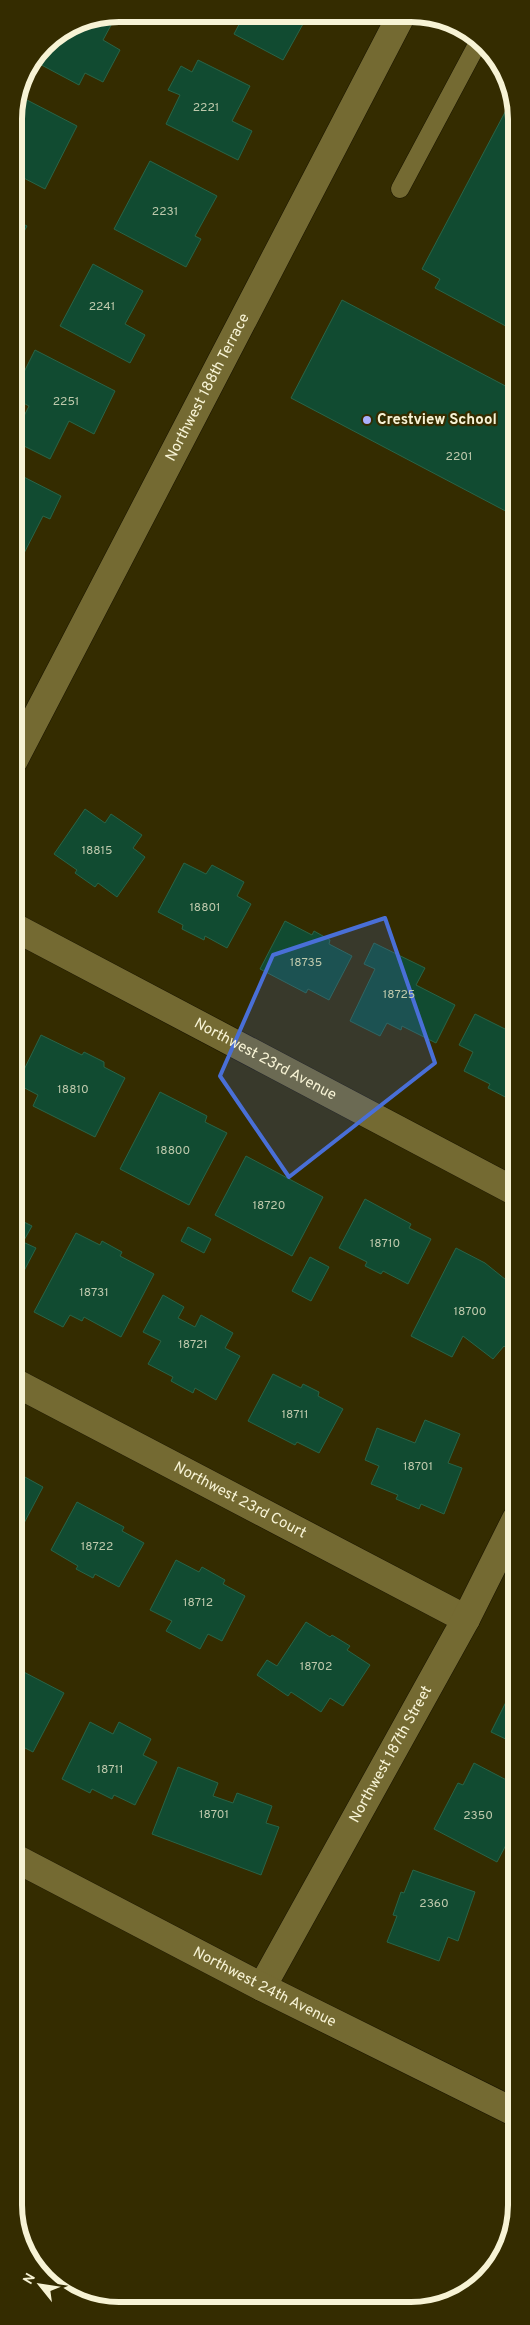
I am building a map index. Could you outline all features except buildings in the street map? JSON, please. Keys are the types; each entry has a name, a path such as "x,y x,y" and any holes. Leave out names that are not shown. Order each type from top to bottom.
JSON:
{"street":[{"name":"Northwest 188th Terrace","path":"23,743 398,22"},
{"name":"Northwest 23rd Avenue","path":"23,932 507,1188"},
{"name":"Northwest 23rd Court","path":"22,1386 466,1619"},
{"name":"Northwest 187th Street","path":"262,1987 466,1619 507,1536"},
{"name":"Northwest 24th Avenue","path":"22,1862 262,1987 507,2110"}],"lane":[{"path":"400,189 475,48"}],"highlighted area":[{"path":"385,918 435,1063 289,1177 220,1076 273,955"}],"place":[{"name":"Crestview School","path":"367,420"}]}
